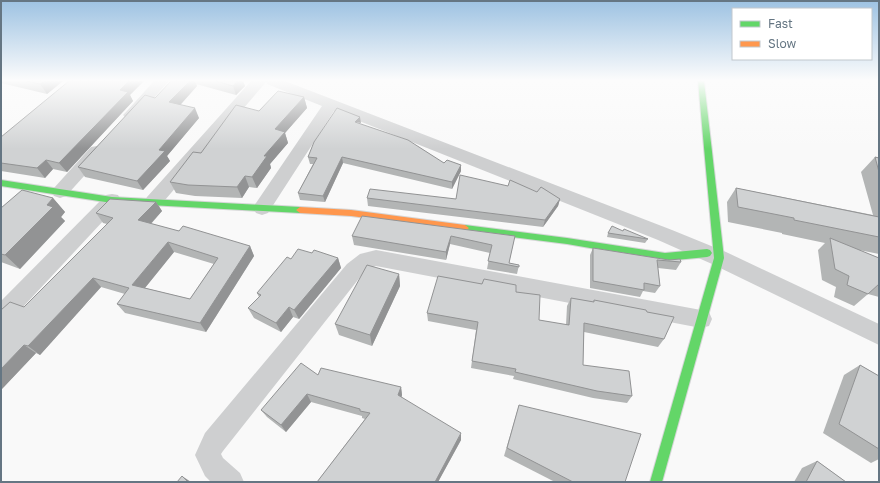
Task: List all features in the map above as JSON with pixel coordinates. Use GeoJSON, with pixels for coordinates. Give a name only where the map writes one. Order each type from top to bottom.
{"type":"FeatureCollection","features":[{"type":"Feature","properties":{"kind":"street"},"geometry":{"type":"LineString","coordinates":[[119,128],[141,104]]}},
{"type":"Feature","properties":{"kind":"street"},"geometry":{"type":"LineString","coordinates":[[154,202],[239,104]]}},
{"type":"Feature","properties":{"kind":"street"},"geometry":{"type":"LineString","coordinates":[[262,208],[331,104],[658,232],[713,256],[879,335]]}},
{"type":"Feature","properties":{"kind":"street"},"geometry":{"type":"LineString","coordinates":[[656,482],[702,319],[713,256],[703,104]]}},
{"type":"Feature","properties":{"kind":"street"},"geometry":{"type":"LineString","coordinates":[[60,192],[108,140]]}},
{"type":"Feature","properties":{"kind":"street"},"geometry":{"type":"LineString","coordinates":[[1,183],[112,200],[351,213],[568,241],[665,257],[713,256]]}},
{"type":"Feature","properties":{"kind":"street"},"geometry":{"type":"LineString","coordinates":[[1,315],[112,200]]}},
{"type":"Feature","properties":{"kind":"street"},"geometry":{"type":"LineString","coordinates":[[231,482],[214,466],[208,454],[214,442],[354,270],[367,260],[376,258],[702,319]]}},
{"type":"Feature","properties":{"kind":"building"},"geometry":{"type":"Polygon","coordinates":[[[42,104],[117,104],[59,163],[46,160],[37,168],[1,163],[1,137],[42,104]]]}},
{"type":"Feature","properties":{"kind":"building"},"geometry":{"type":"Polygon","coordinates":[[[137,104],[176,104],[195,108],[159,150],[165,151],[137,181],[78,167],[137,104]]]}},
{"type":"Feature","properties":{"kind":"building"},"geometry":{"type":"Polygon","coordinates":[[[266,104],[298,104],[275,129],[285,132],[264,156],[267,156],[252,177],[245,176],[237,187],[188,185],[170,182],[193,152],[201,153],[236,105],[259,111],[266,104]]]}},
{"type":"Feature","properties":{"kind":"building"},"geometry":{"type":"Polygon","coordinates":[[[337,108],[360,117],[355,122],[408,140],[444,163],[447,160],[461,165],[452,182],[342,157],[323,196],[298,193],[317,158],[308,157],[314,142],[337,108]]]}},
{"type":"Feature","properties":{"kind":"building"},"geometry":{"type":"Polygon","coordinates":[[[875,157],[879,158],[879,172],[875,157]]]}},
{"type":"Feature","properties":{"kind":"building"},"geometry":{"type":"Polygon","coordinates":[[[460,175],[508,186],[510,180],[537,192],[541,187],[560,199],[545,220],[367,198],[370,189],[456,199],[460,175]]]}},
{"type":"Feature","properties":{"kind":"building"},"geometry":{"type":"Polygon","coordinates":[[[736,188],[879,217],[879,237],[738,207],[736,188]]]}},
{"type":"Feature","properties":{"kind":"building"},"geometry":{"type":"Polygon","coordinates":[[[22,190],[53,198],[47,205],[53,207],[5,255],[1,254],[1,208],[22,190]]]}},
{"type":"Feature","properties":{"kind":"building"},"geometry":{"type":"Polygon","coordinates":[[[110,199],[156,202],[138,220],[179,231],[183,226],[250,246],[200,323],[117,304],[129,288],[93,278],[28,346],[24,345],[1,369],[1,310],[10,302],[24,307],[113,218],[96,213],[110,199]],[[168,242],[132,285],[190,299],[218,258],[168,242]]]}},
{"type":"Feature","properties":{"kind":"building"},"geometry":{"type":"Polygon","coordinates":[[[362,216],[515,236],[509,263],[519,265],[519,267],[488,261],[492,245],[451,236],[446,252],[352,236],[362,216]]]}},
{"type":"Feature","properties":{"kind":"building"},"geometry":{"type":"Polygon","coordinates":[[[612,226],[623,231],[624,229],[648,239],[608,233],[612,226]]]}},
{"type":"Feature","properties":{"kind":"building"},"geometry":{"type":"Polygon","coordinates":[[[830,238],[879,258],[879,284],[868,294],[847,285],[849,276],[835,269],[830,238]]]}},
{"type":"Feature","properties":{"kind":"building"},"geometry":{"type":"Polygon","coordinates":[[[593,248],[669,260],[680,259],[681,262],[657,260],[660,286],[644,283],[644,290],[593,281],[593,248]]]}},
{"type":"Feature","properties":{"kind":"building"},"geometry":{"type":"Polygon","coordinates":[[[298,249],[312,253],[314,250],[338,258],[294,310],[289,307],[276,323],[248,308],[261,295],[257,293],[287,257],[291,259],[298,249]]]}},
{"type":"Feature","properties":{"kind":"building"},"geometry":{"type":"Polygon","coordinates":[[[367,265],[399,274],[370,335],[335,324],[367,265]]]}},
{"type":"Feature","properties":{"kind":"building"},"geometry":{"type":"Polygon","coordinates":[[[438,276],[482,284],[484,279],[516,285],[516,292],[540,295],[539,320],[569,325],[571,298],[594,302],[594,300],[674,317],[664,339],[584,323],[583,365],[629,371],[632,396],[597,391],[515,372],[516,369],[472,361],[478,322],[427,313],[438,276]]]}},
{"type":"Feature","properties":{"kind":"building"},"geometry":{"type":"Polygon","coordinates":[[[301,363],[318,375],[321,368],[401,387],[398,395],[461,433],[435,482],[317,482],[370,413],[307,394],[281,425],[261,410],[301,363]]]}},
{"type":"Feature","properties":{"kind":"building"},"geometry":{"type":"Polygon","coordinates":[[[860,365],[879,376],[879,449],[839,424],[860,365]]]}},
{"type":"Feature","properties":{"kind":"building"},"geometry":{"type":"Polygon","coordinates":[[[519,405],[641,434],[625,482],[573,482],[507,448],[519,405]]]}},
{"type":"Feature","properties":{"kind":"building"},"geometry":{"type":"Polygon","coordinates":[[[817,461],[846,482],[806,482],[817,461]]]}},
{"type":"Feature","properties":{"kind":"building"},"geometry":{"type":"Polygon","coordinates":[[[182,476],[188,482],[177,482],[182,476]]]}},
{"type":"Feature","properties":{"kind":"traffic: fast"},"geometry":{"type":"LineString","coordinates":[[656,482],[719,258],[703,104]]}},
{"type":"Feature","properties":{"kind":"traffic: fast"},"geometry":{"type":"LineString","coordinates":[[1,183],[112,200],[300,210]]}},
{"type":"Feature","properties":{"kind":"traffic: fast"},"geometry":{"type":"LineString","coordinates":[[465,228],[567,241],[665,257],[707,253]]}},
{"type":"Feature","properties":{"kind":"traffic: slow"},"geometry":{"type":"LineString","coordinates":[[300,210],[351,213],[465,228]]}}]}
